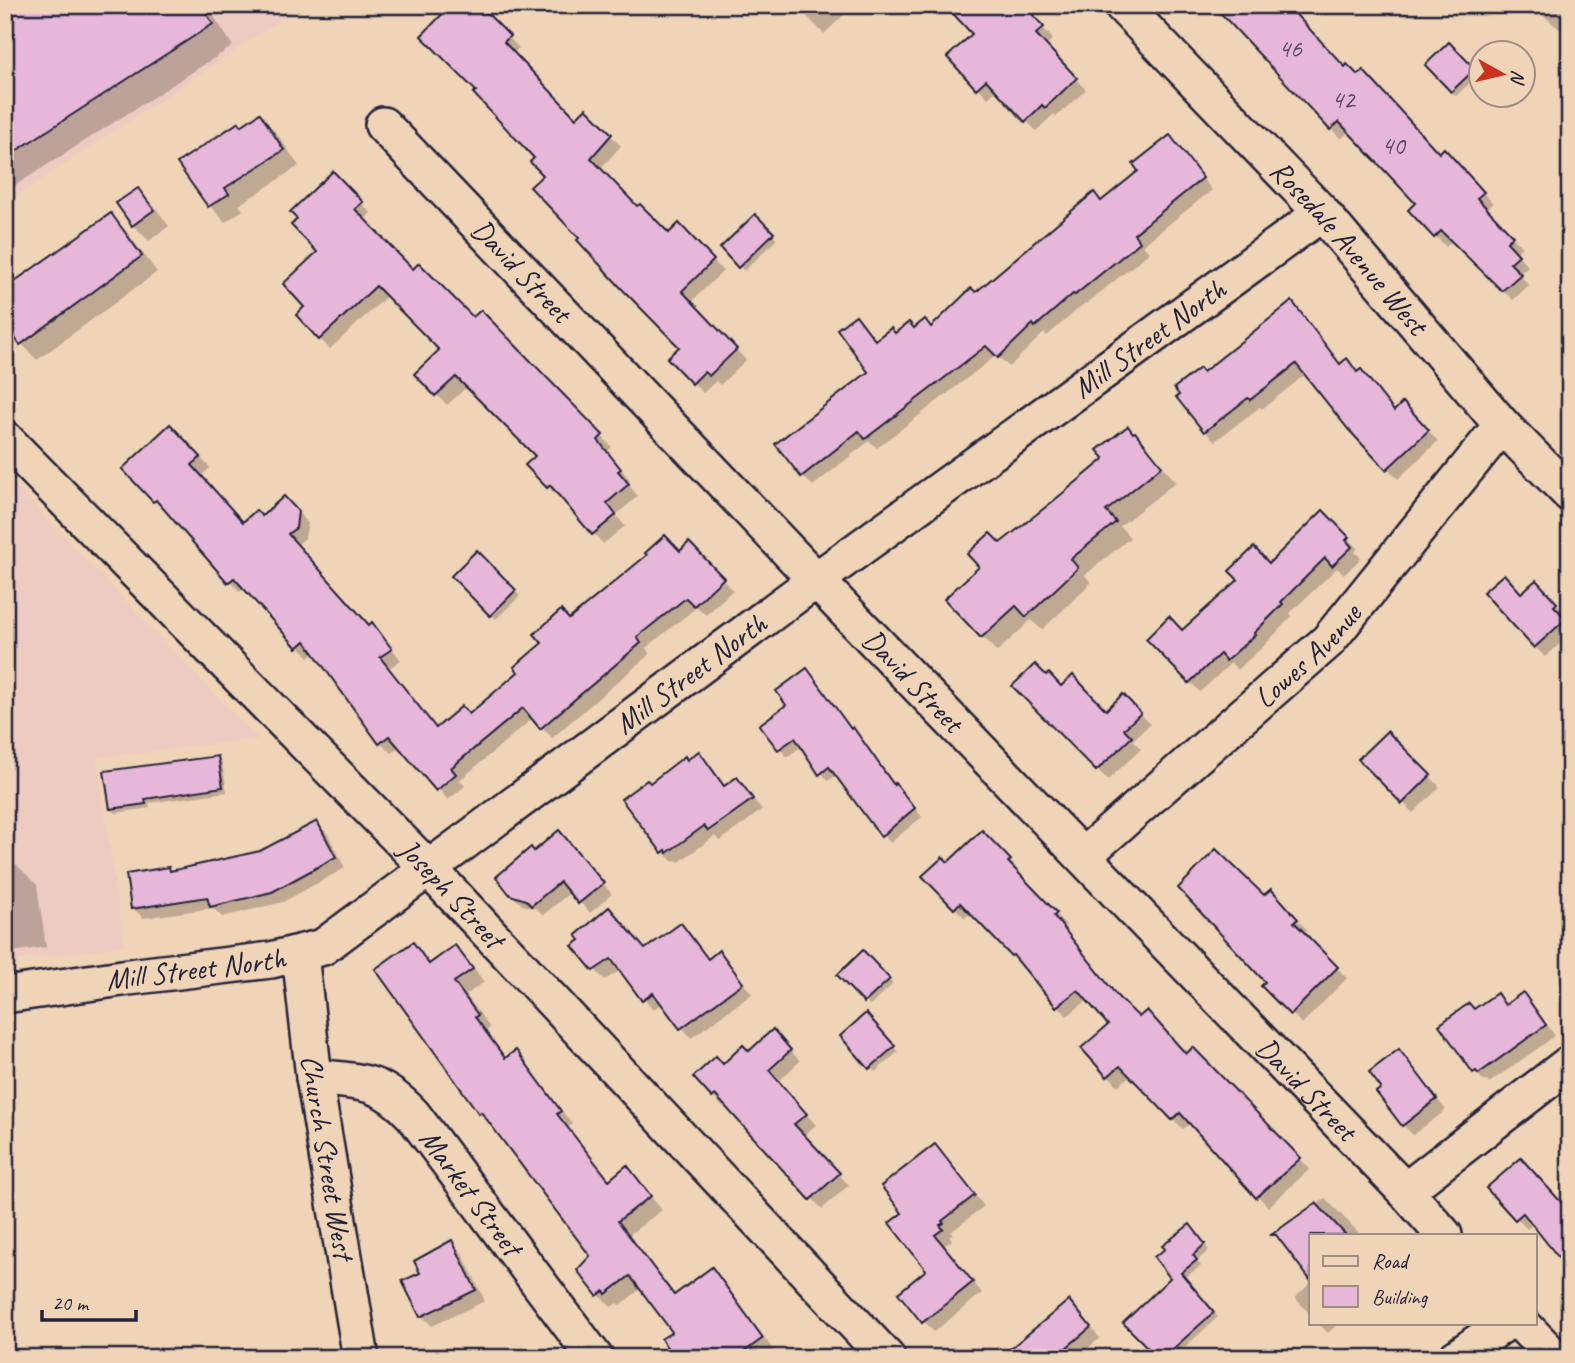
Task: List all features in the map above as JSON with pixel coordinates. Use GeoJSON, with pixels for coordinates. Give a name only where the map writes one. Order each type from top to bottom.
{"type":"FeatureCollection","features":[{"type":"Feature","properties":{"kind":"street","name":"Rosedale Avenue West"},"geometry":{"type":"LineString","coordinates":[[1122,5],[1322,213],[1502,425],[1570,494]]}},
{"type":"Feature","properties":{"kind":"street","name":"David Street"},"geometry":{"type":"LineString","coordinates":[[383,125],[816,580],[1405,1191],[1443,1234]]}},
{"type":"Feature","properties":{"kind":"street","name":"Mill Street North"},"geometry":{"type":"LineString","coordinates":[[5,995],[271,960],[323,947],[816,580],[1322,213]]}},
{"type":"Feature","properties":{"kind":"street","name":"Lowes Avenue"},"geometry":{"type":"LineString","coordinates":[[1083,856],[1328,641],[1502,425]]}},
{"type":"Feature","properties":{"kind":"street","name":"Joseph Street"},"geometry":{"type":"LineString","coordinates":[[5,439],[429,869],[887,1358]]}},
{"type":"Feature","properties":{"kind":"street","name":"Church Street West"},"geometry":{"type":"LineString","coordinates":[[300,954],[314,1077],[361,1358]]}},
{"type":"Feature","properties":{"kind":"street"},"geometry":{"type":"LineString","coordinates":[[1405,1191],[1570,1063]]}},
{"type":"Feature","properties":{"kind":"street","name":"Market Street"},"geometry":{"type":"LineString","coordinates":[[314,1077],[371,1083],[396,1097],[595,1358]]}},
{"type":"Feature","properties":{"kind":"street"},"geometry":{"type":"LineString","coordinates":[[1456,1358],[1504,1324]]}},
{"type":"Feature","properties":{"kind":"street"},"geometry":{"type":"LineString","coordinates":[[1522,1324],[1555,1358]]}},
{"type":"Feature","properties":{"kind":"shaded area"},"geometry":{"type":"Polygon","coordinates":[[[5,5],[303,5],[5,204],[5,5]]]}},
{"type":"Feature","properties":{"kind":"shaded area"},"geometry":{"type":"Polygon","coordinates":[[[5,475],[258,739],[97,758],[124,946],[5,962],[5,475]]]}},
{"type":"Feature","properties":{"kind":"building"},"geometry":{"type":"Polygon","coordinates":[[[5,5],[201,5],[213,24],[5,158],[5,5]]]}},
{"type":"Feature","properties":{"kind":"building"},"geometry":{"type":"Polygon","coordinates":[[[451,5],[479,5],[510,36],[504,42],[576,118],[586,108],[612,134],[591,158],[637,206],[640,204],[669,233],[679,223],[714,260],[682,291],[737,349],[709,376],[704,372],[692,384],[667,358],[679,347],[622,289],[577,240],[579,238],[530,187],[543,175],[530,162],[534,158],[473,93],[476,91],[421,36],[451,5]]]}},
{"type":"Feature","properties":{"kind":"building"},"geometry":{"type":"Polygon","coordinates":[[[945,5],[1024,5],[1044,27],[1036,34],[1077,78],[1045,108],[1042,105],[1025,122],[986,80],[976,89],[947,57],[972,34],[945,5]]]}},
{"type":"Feature","properties":{"kind":"building"},"geometry":{"type":"Polygon","coordinates":[[[1213,5],[1287,5],[1345,67],[1347,64],[1358,75],[1363,70],[1439,153],[1444,148],[1484,192],[1477,198],[1513,236],[1507,242],[1519,255],[1510,263],[1521,274],[1502,291],[1441,231],[1434,238],[1408,210],[1415,203],[1339,122],[1330,130],[1213,5]]]}},
{"type":"Feature","properties":{"kind":"building"},"geometry":{"type":"Polygon","coordinates":[[[1449,42],[1466,60],[1466,78],[1451,92],[1425,65],[1449,42]]]}},
{"type":"Feature","properties":{"kind":"building"},"geometry":{"type":"Polygon","coordinates":[[[260,113],[284,150],[225,188],[229,194],[208,207],[177,163],[239,122],[241,126],[260,113]]]}},
{"type":"Feature","properties":{"kind":"building"},"geometry":{"type":"Polygon","coordinates":[[[1170,135],[1203,178],[1134,234],[1140,242],[1035,327],[1033,324],[998,358],[986,346],[865,439],[859,431],[801,477],[775,444],[868,372],[837,329],[856,315],[875,340],[891,328],[895,333],[909,322],[914,328],[925,319],[931,327],[971,288],[976,292],[1094,192],[1101,201],[1138,171],[1133,164],[1170,135]]]}},
{"type":"Feature","properties":{"kind":"building"},"geometry":{"type":"Polygon","coordinates":[[[333,171],[363,202],[355,209],[413,269],[419,263],[473,317],[481,310],[603,435],[598,440],[629,484],[607,503],[616,515],[592,535],[550,485],[547,488],[525,465],[535,456],[456,377],[435,396],[414,374],[439,350],[376,286],[319,340],[296,315],[304,307],[283,284],[317,252],[291,225],[297,219],[290,212],[333,171]]]}},
{"type":"Feature","properties":{"kind":"building"},"geometry":{"type":"Polygon","coordinates":[[[138,188],[154,210],[132,226],[116,203],[138,188]]]}},
{"type":"Feature","properties":{"kind":"building"},"geometry":{"type":"Polygon","coordinates":[[[111,213],[142,256],[20,345],[5,324],[5,288],[111,213]]]}},
{"type":"Feature","properties":{"kind":"building"},"geometry":{"type":"Polygon","coordinates":[[[755,214],[774,233],[738,268],[720,248],[755,214]]]}},
{"type":"Feature","properties":{"kind":"building"},"geometry":{"type":"Polygon","coordinates":[[[1292,301],[1340,364],[1347,358],[1357,372],[1361,369],[1394,411],[1403,402],[1429,430],[1386,470],[1348,429],[1296,364],[1204,432],[1176,397],[1179,395],[1174,388],[1200,368],[1203,372],[1292,301]]]}},
{"type":"Feature","properties":{"kind":"building"},"geometry":{"type":"Polygon","coordinates":[[[170,424],[201,457],[192,465],[243,522],[256,510],[262,516],[284,496],[298,511],[296,528],[288,534],[369,625],[372,622],[392,649],[380,657],[436,728],[462,706],[469,714],[518,672],[514,667],[542,643],[534,634],[561,610],[569,619],[647,555],[645,553],[665,535],[680,551],[689,542],[724,578],[694,606],[686,598],[637,637],[641,643],[540,729],[523,708],[451,768],[456,774],[436,791],[389,736],[379,744],[305,641],[297,648],[234,578],[228,583],[156,500],[153,502],[122,469],[170,424]]]}},
{"type":"Feature","properties":{"kind":"building"},"geometry":{"type":"Polygon","coordinates":[[[1128,426],[1162,466],[1106,511],[1116,522],[1071,559],[1078,568],[1026,617],[1016,606],[981,638],[944,599],[979,567],[967,554],[990,533],[1000,543],[1052,502],[1103,460],[1097,450],[1128,426]]]}},
{"type":"Feature","properties":{"kind":"building"},"geometry":{"type":"Polygon","coordinates":[[[1323,510],[1349,537],[1346,540],[1352,547],[1332,566],[1325,558],[1281,602],[1283,604],[1255,635],[1226,661],[1220,654],[1189,683],[1146,639],[1169,616],[1182,630],[1238,580],[1229,571],[1254,547],[1269,563],[1323,510]]]}},
{"type":"Feature","properties":{"kind":"building"},"geometry":{"type":"Polygon","coordinates":[[[477,550],[516,590],[490,616],[451,576],[477,550]]]}},
{"type":"Feature","properties":{"kind":"building"},"geometry":{"type":"Polygon","coordinates":[[[1504,574],[1521,593],[1536,580],[1557,603],[1554,606],[1566,619],[1534,648],[1483,592],[1504,574]]]}},
{"type":"Feature","properties":{"kind":"building"},"geometry":{"type":"Polygon","coordinates":[[[1035,664],[1046,675],[1049,673],[1061,686],[1073,675],[1106,710],[1123,694],[1141,713],[1124,729],[1132,737],[1096,771],[1012,686],[1035,664]]]}},
{"type":"Feature","properties":{"kind":"building"},"geometry":{"type":"Polygon","coordinates":[[[807,668],[894,785],[895,783],[915,808],[881,837],[829,767],[819,775],[795,738],[778,750],[759,725],[786,705],[776,691],[807,668]]]}},
{"type":"Feature","properties":{"kind":"building"},"geometry":{"type":"Polygon","coordinates":[[[1387,731],[1431,775],[1402,804],[1358,759],[1387,731]]]}},
{"type":"Feature","properties":{"kind":"building"},"geometry":{"type":"Polygon","coordinates":[[[699,751],[724,786],[737,777],[753,799],[708,831],[704,826],[667,853],[666,850],[662,853],[621,799],[647,780],[650,783],[685,756],[687,760],[699,751]]]}},
{"type":"Feature","properties":{"kind":"building"},"geometry":{"type":"Polygon","coordinates":[[[218,756],[223,787],[145,799],[146,804],[110,809],[104,771],[218,756]]]}},
{"type":"Feature","properties":{"kind":"building"},"geometry":{"type":"Polygon","coordinates":[[[317,821],[336,857],[272,892],[210,907],[207,897],[131,909],[126,874],[169,867],[170,871],[260,851],[317,821]]]}},
{"type":"Feature","properties":{"kind":"building"},"geometry":{"type":"Polygon","coordinates":[[[559,830],[604,883],[578,904],[560,882],[531,906],[526,900],[510,895],[496,877],[531,847],[534,851],[559,830]]]}},
{"type":"Feature","properties":{"kind":"building"},"geometry":{"type":"Polygon","coordinates":[[[982,830],[1011,860],[1008,862],[1057,913],[1054,916],[1118,997],[1139,1017],[1147,1010],[1186,1054],[1193,1047],[1301,1158],[1256,1198],[1180,1113],[1172,1120],[1120,1066],[1107,1077],[1081,1048],[1108,1025],[1078,990],[1056,1007],[1013,955],[1011,956],[960,903],[954,909],[922,876],[943,857],[948,862],[982,830]]]}},
{"type":"Feature","properties":{"kind":"building"},"geometry":{"type":"Polygon","coordinates":[[[1216,849],[1264,895],[1271,889],[1298,919],[1294,922],[1338,967],[1290,1015],[1261,986],[1265,982],[1178,888],[1216,849]]]}},
{"type":"Feature","properties":{"kind":"building"},"geometry":{"type":"Polygon","coordinates":[[[609,907],[645,949],[681,923],[708,959],[719,950],[743,983],[680,1029],[653,993],[642,1001],[611,959],[593,971],[572,946],[580,940],[576,935],[609,907]]]}},
{"type":"Feature","properties":{"kind":"building"},"geometry":{"type":"Polygon","coordinates":[[[413,942],[429,964],[455,945],[473,969],[454,982],[505,1058],[516,1050],[561,1111],[557,1114],[609,1180],[627,1165],[651,1196],[618,1221],[674,1295],[712,1267],[763,1338],[736,1358],[675,1358],[661,1339],[672,1332],[630,1276],[606,1294],[604,1291],[597,1296],[577,1270],[590,1256],[481,1112],[479,1114],[375,969],[413,942]]]}},
{"type":"Feature","properties":{"kind":"building"},"geometry":{"type":"Polygon","coordinates":[[[863,950],[890,979],[864,1003],[837,975],[863,950]]]}},
{"type":"Feature","properties":{"kind":"building"},"geometry":{"type":"Polygon","coordinates":[[[1523,992],[1546,1025],[1478,1074],[1476,1071],[1473,1073],[1439,1025],[1469,1003],[1474,1009],[1497,993],[1505,1005],[1523,992]]]}},
{"type":"Feature","properties":{"kind":"building"},"geometry":{"type":"Polygon","coordinates":[[[866,1013],[895,1046],[869,1069],[840,1036],[866,1013]]]}},
{"type":"Feature","properties":{"kind":"building"},"geometry":{"type":"Polygon","coordinates":[[[773,1029],[791,1050],[769,1070],[807,1114],[794,1124],[840,1173],[810,1200],[715,1095],[712,1098],[693,1077],[716,1056],[723,1064],[743,1045],[749,1051],[773,1029]]]}},
{"type":"Feature","properties":{"kind":"building"},"geometry":{"type":"Polygon","coordinates":[[[1399,1049],[1437,1099],[1402,1126],[1376,1092],[1381,1088],[1369,1072],[1399,1049]]]}},
{"type":"Feature","properties":{"kind":"building"},"geometry":{"type":"Polygon","coordinates":[[[935,1144],[975,1195],[942,1221],[944,1223],[940,1225],[943,1229],[935,1235],[973,1282],[922,1323],[898,1293],[926,1270],[889,1223],[902,1213],[881,1186],[935,1144]]]}},
{"type":"Feature","properties":{"kind":"building"},"geometry":{"type":"Polygon","coordinates":[[[1521,1158],[1570,1212],[1570,1272],[1523,1213],[1515,1220],[1486,1188],[1521,1158]]]}},
{"type":"Feature","properties":{"kind":"building"},"geometry":{"type":"Polygon","coordinates":[[[1316,1203],[1345,1234],[1309,1234],[1309,1278],[1276,1235],[1271,1235],[1316,1203]]]}},
{"type":"Feature","properties":{"kind":"building"},"geometry":{"type":"Polygon","coordinates":[[[1190,1224],[1205,1244],[1193,1255],[1197,1260],[1181,1273],[1214,1312],[1163,1358],[1158,1358],[1123,1323],[1170,1278],[1154,1257],[1165,1249],[1162,1246],[1190,1224]]]}},
{"type":"Feature","properties":{"kind":"building"},"geometry":{"type":"Polygon","coordinates":[[[452,1240],[476,1290],[420,1317],[402,1281],[420,1273],[414,1261],[452,1240]]]}},
{"type":"Feature","properties":{"kind":"building"},"geometry":{"type":"Polygon","coordinates":[[[1069,1300],[1091,1327],[1054,1358],[999,1358],[1069,1300]]]}}]}
